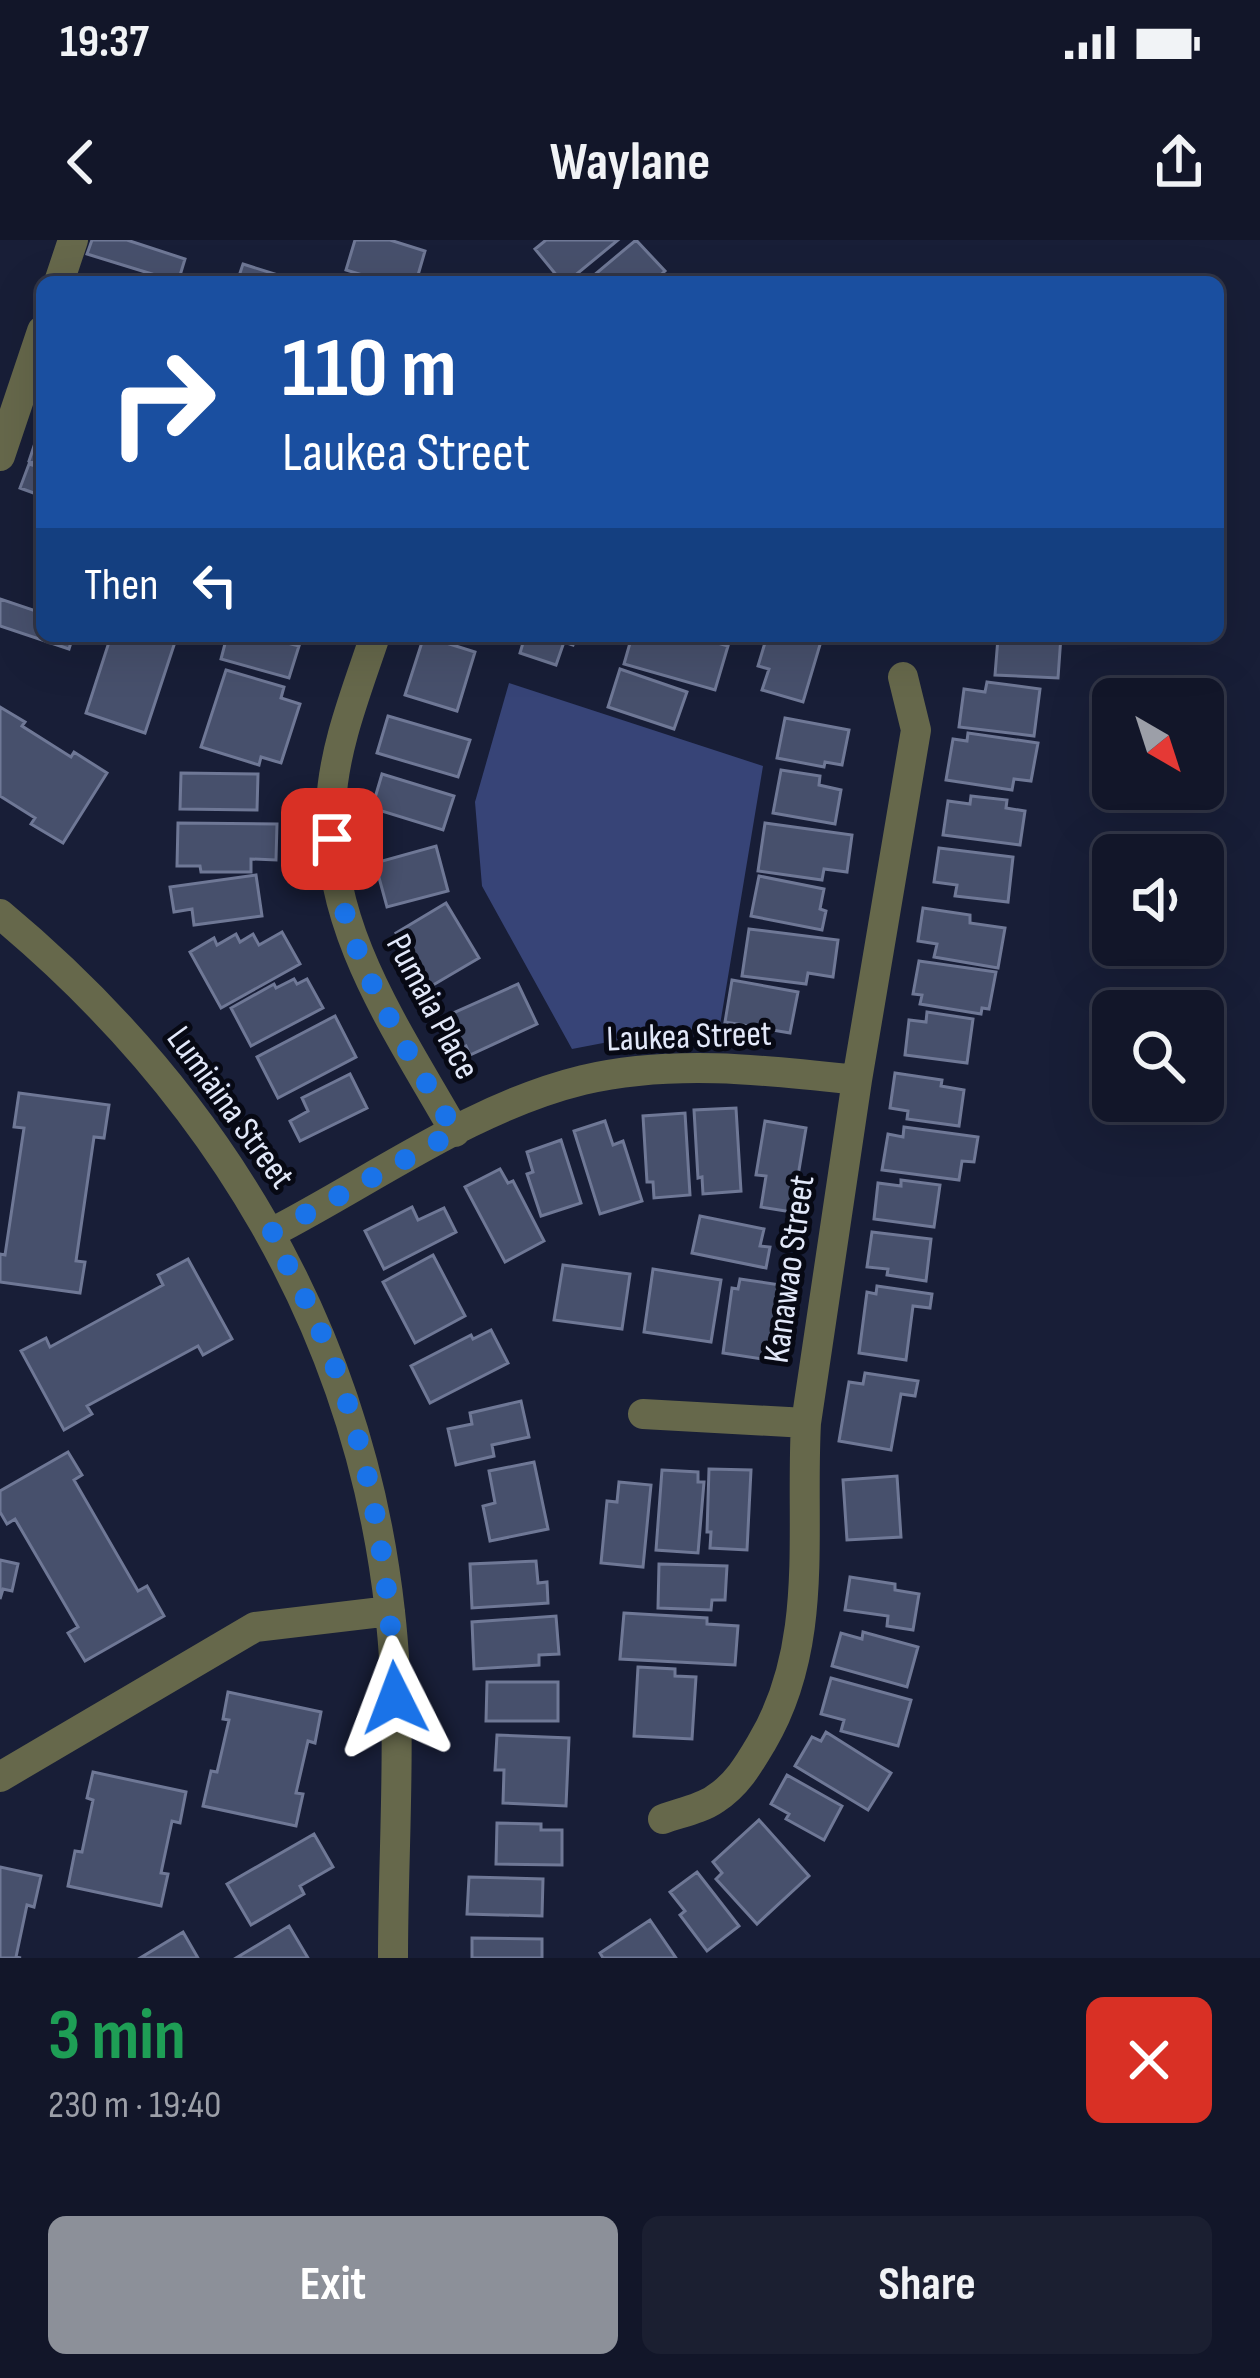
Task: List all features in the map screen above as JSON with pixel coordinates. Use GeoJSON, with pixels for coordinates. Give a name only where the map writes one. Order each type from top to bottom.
{"type":"FeatureCollection","features":[{"type":"Feature","properties":{"kind":"street"},"geometry":{"type":"LineString","coordinates":[[61,276],[73,240]]}},
{"type":"Feature","properties":{"kind":"street"},"geometry":{"type":"LineString","coordinates":[[0,456],[36,350]]}},
{"type":"Feature","properties":{"kind":"street","name":"Pumaia Place"},"geometry":{"type":"LineString","coordinates":[[373,642],[344,728],[331,803],[334,875],[345,923],[363,969],[455,1132]]}},
{"type":"Feature","properties":{"kind":"street","name":"Kanawao Street"},"geometry":{"type":"LineString","coordinates":[[663,1819],[713,1801],[742,1775],[769,1730],[786,1687],[804,1607],[806,1424],[916,730],[903,677]]}},
{"type":"Feature","properties":{"kind":"street","name":"Lumiaina Street"},"geometry":{"type":"LineString","coordinates":[[0,914],[119,1023],[208,1132],[271,1233],[318,1325],[369,1489],[390,1611],[395,1698],[393,1958]]}},
{"type":"Feature","properties":{"kind":"street","name":"Laukea Street"},"geometry":{"type":"LineString","coordinates":[[271,1233],[455,1132],[581,1081],[635,1072],[752,1069],[857,1080]]}},
{"type":"Feature","properties":{"kind":"street"},"geometry":{"type":"LineString","coordinates":[[643,1414],[806,1424]]}},
{"type":"Feature","properties":{"kind":"street"},"geometry":{"type":"LineString","coordinates":[[0,1777],[255,1628],[390,1611]]}},
{"type":"Feature","properties":{"kind":"shaded area"},"geometry":{"type":"Polygon","coordinates":[[[509,683],[763,766],[719,1031],[676,1029],[572,1049],[482,886],[475,802],[509,683]]]}},
{"type":"Feature","properties":{"kind":"building"},"geometry":{"type":"Polygon","coordinates":[[[92,240],[127,240],[185,259],[180,276],[158,276],[87,254],[92,240]]]}},
{"type":"Feature","properties":{"kind":"building"},"geometry":{"type":"Polygon","coordinates":[[[355,240],[390,240],[425,251],[418,276],[366,276],[346,270],[355,240]]]}},
{"type":"Feature","properties":{"kind":"building"},"geometry":{"type":"Polygon","coordinates":[[[546,240],[618,240],[574,276],[557,276],[535,249],[546,240]]]}},
{"type":"Feature","properties":{"kind":"building"},"geometry":{"type":"Polygon","coordinates":[[[636,240],[665,271],[660,276],[593,276],[636,240]]]}},
{"type":"Feature","properties":{"kind":"building"},"geometry":{"type":"Polygon","coordinates":[[[243,264],[281,276],[239,276],[243,264]]]}},
{"type":"Feature","properties":{"kind":"building"},"geometry":{"type":"Polygon","coordinates":[[[29,464],[36,466],[36,494],[20,488],[29,464]]]}},
{"type":"Feature","properties":{"kind":"building"},"geometry":{"type":"Polygon","coordinates":[[[0,599],[36,611],[36,638],[0,626],[0,599]]]}},
{"type":"Feature","properties":{"kind":"building"},"geometry":{"type":"Polygon","coordinates":[[[109,642],[175,642],[145,733],[86,713],[109,642]]]}},
{"type":"Feature","properties":{"kind":"building"},"geometry":{"type":"Polygon","coordinates":[[[225,642],[299,646],[289,678],[221,659],[225,642]]]}},
{"type":"Feature","properties":{"kind":"building"},"geometry":{"type":"Polygon","coordinates":[[[422,642],[443,642],[475,652],[457,711],[405,695],[422,642]]]}},
{"type":"Feature","properties":{"kind":"building"},"geometry":{"type":"Polygon","coordinates":[[[523,642],[564,642],[556,665],[520,653],[523,642]]]}},
{"type":"Feature","properties":{"kind":"building"},"geometry":{"type":"Polygon","coordinates":[[[630,642],[728,646],[715,690],[624,664],[630,642]]]}},
{"type":"Feature","properties":{"kind":"building"},"geometry":{"type":"Polygon","coordinates":[[[765,642],[821,642],[803,702],[762,690],[769,669],[758,666],[765,642]]]}},
{"type":"Feature","properties":{"kind":"building"},"geometry":{"type":"Polygon","coordinates":[[[998,642],[1061,642],[1058,678],[995,675],[998,642]]]}},
{"type":"Feature","properties":{"kind":"building"},"geometry":{"type":"Polygon","coordinates":[[[620,669],[687,692],[674,729],[608,707],[620,669]]]}},
{"type":"Feature","properties":{"kind":"building"},"geometry":{"type":"Polygon","coordinates":[[[226,670],[284,687],[281,698],[300,704],[281,763],[261,757],[259,765],[201,747],[226,670]]]}},
{"type":"Feature","properties":{"kind":"building"},"geometry":{"type":"Polygon","coordinates":[[[987,682],[1040,689],[1034,736],[959,727],[964,689],[985,692],[987,682]]]}},
{"type":"Feature","properties":{"kind":"building"},"geometry":{"type":"Polygon","coordinates":[[[0,707],[71,757],[74,752],[107,773],[63,843],[31,824],[35,818],[0,796],[0,707]]]}},
{"type":"Feature","properties":{"kind":"building"},"geometry":{"type":"Polygon","coordinates":[[[388,716],[470,740],[458,777],[377,753],[388,716]]]}},
{"type":"Feature","properties":{"kind":"building"},"geometry":{"type":"Polygon","coordinates":[[[785,718],[849,730],[842,765],[825,762],[824,767],[777,758],[785,718]]]}},
{"type":"Feature","properties":{"kind":"building"},"geometry":{"type":"Polygon","coordinates":[[[968,733],[1038,743],[1031,781],[1014,779],[1012,790],[946,780],[953,739],[967,741],[968,733]]]}},
{"type":"Feature","properties":{"kind":"building"},"geometry":{"type":"Polygon","coordinates":[[[781,770],[820,776],[819,785],[841,790],[835,824],[773,813],[781,770]]]}},
{"type":"Feature","properties":{"kind":"building"},"geometry":{"type":"Polygon","coordinates":[[[181,773],[258,774],[257,810],[180,809],[181,773]]]}},
{"type":"Feature","properties":{"kind":"building"},"geometry":{"type":"Polygon","coordinates":[[[382,774],[454,796],[443,830],[372,808],[382,774]]]}},
{"type":"Feature","properties":{"kind":"building"},"geometry":{"type":"Polygon","coordinates":[[[971,796],[1007,800],[1006,808],[1025,811],[1020,845],[943,835],[948,801],[970,804],[971,796]]]}},
{"type":"Feature","properties":{"kind":"building"},"geometry":{"type":"Polygon","coordinates":[[[178,823],[277,824],[276,860],[251,859],[251,872],[201,872],[200,866],[177,866],[178,823]]]}},
{"type":"Feature","properties":{"kind":"building"},"geometry":{"type":"Polygon","coordinates":[[[765,823],[852,835],[847,872],[824,869],[822,880],[758,871],[765,823]]]}},
{"type":"Feature","properties":{"kind":"building"},"geometry":{"type":"Polygon","coordinates":[[[436,846],[448,891],[387,907],[375,863],[436,846]]]}},
{"type":"Feature","properties":{"kind":"building"},"geometry":{"type":"Polygon","coordinates":[[[939,848],[1013,857],[1008,902],[955,896],[957,885],[934,882],[939,848]]]}},
{"type":"Feature","properties":{"kind":"building"},"geometry":{"type":"Polygon","coordinates":[[[256,875],[262,916],[194,925],[192,909],[174,912],[170,887],[256,875]]]}},
{"type":"Feature","properties":{"kind":"building"},"geometry":{"type":"Polygon","coordinates":[[[759,876],[824,889],[822,930],[751,916],[759,876]]]}},
{"type":"Feature","properties":{"kind":"building"},"geometry":{"type":"Polygon","coordinates":[[[446,903],[479,958],[428,988],[396,933],[446,903]]]}},
{"type":"Feature","properties":{"kind":"building"},"geometry":{"type":"Polygon","coordinates":[[[923,908],[970,915],[970,923],[1005,928],[998,968],[934,957],[937,944],[918,941],[923,908]]]}},
{"type":"Feature","properties":{"kind":"building"},"geometry":{"type":"Polygon","coordinates":[[[749,929],[838,940],[833,977],[808,973],[806,984],[742,976],[749,929]]]}},
{"type":"Feature","properties":{"kind":"building"},"geometry":{"type":"Polygon","coordinates":[[[282,932],[300,964],[221,1008],[190,952],[214,938],[217,945],[236,934],[240,942],[253,934],[259,945],[282,932]]]}},
{"type":"Feature","properties":{"kind":"building"},"geometry":{"type":"Polygon","coordinates":[[[919,961],[996,972],[989,1009],[982,1008],[981,1014],[920,1004],[922,995],[913,994],[919,961]]]}},
{"type":"Feature","properties":{"kind":"building"},"geometry":{"type":"Polygon","coordinates":[[[294,979],[297,984],[307,979],[323,1008],[251,1046],[231,1008],[274,984],[276,988],[294,979]]]}},
{"type":"Feature","properties":{"kind":"building"},"geometry":{"type":"Polygon","coordinates":[[[732,980],[798,992],[790,1033],[725,1022],[732,980]]]}},
{"type":"Feature","properties":{"kind":"building"},"geometry":{"type":"Polygon","coordinates":[[[518,984],[537,1024],[470,1055],[466,1046],[457,1050],[442,1018],[518,984]]]}},
{"type":"Feature","properties":{"kind":"building"},"geometry":{"type":"Polygon","coordinates":[[[927,1012],[973,1019],[967,1063],[905,1055],[909,1020],[926,1022],[927,1012]]]}},
{"type":"Feature","properties":{"kind":"building"},"geometry":{"type":"Polygon","coordinates":[[[335,1016],[356,1057],[278,1098],[257,1057],[335,1016]]]}},
{"type":"Feature","properties":{"kind":"building"},"geometry":{"type":"Polygon","coordinates":[[[895,1073],[942,1080],[941,1086],[964,1090],[959,1126],[907,1119],[908,1111],[890,1108],[895,1073]]]}},
{"type":"Feature","properties":{"kind":"building"},"geometry":{"type":"Polygon","coordinates":[[[350,1074],[367,1108],[300,1141],[290,1121],[308,1111],[302,1098],[350,1074]]]}},
{"type":"Feature","properties":{"kind":"building"},"geometry":{"type":"Polygon","coordinates":[[[19,1093],[109,1105],[104,1138],[94,1137],[76,1261],[85,1262],[80,1293],[0,1282],[0,1254],[5,1255],[24,1128],[14,1127],[19,1093]]]}},
{"type":"Feature","properties":{"kind":"building"},"geometry":{"type":"Polygon","coordinates":[[[736,1108],[741,1191],[703,1194],[694,1110],[736,1108]]]}},
{"type":"Feature","properties":{"kind":"building"},"geometry":{"type":"Polygon","coordinates":[[[685,1113],[690,1195],[654,1198],[653,1182],[647,1182],[643,1116],[685,1113]]]}},
{"type":"Feature","properties":{"kind":"building"},"geometry":{"type":"Polygon","coordinates":[[[605,1121],[613,1145],[623,1141],[642,1201],[600,1214],[574,1131],[605,1121]]]}},
{"type":"Feature","properties":{"kind":"building"},"geometry":{"type":"Polygon","coordinates":[[[765,1121],[806,1128],[792,1212],[761,1207],[766,1176],[756,1175],[765,1121]]]}},
{"type":"Feature","properties":{"kind":"building"},"geometry":{"type":"Polygon","coordinates":[[[904,1127],[978,1137],[974,1162],[962,1161],[959,1180],[882,1170],[888,1134],[903,1137],[904,1127]]]}},
{"type":"Feature","properties":{"kind":"building"},"geometry":{"type":"Polygon","coordinates":[[[561,1140],[581,1203],[541,1216],[527,1174],[533,1172],[527,1152],[561,1140]]]}},
{"type":"Feature","properties":{"kind":"building"},"geometry":{"type":"Polygon","coordinates":[[[500,1169],[508,1183],[513,1181],[544,1241],[505,1262],[465,1187],[500,1169]]]}},
{"type":"Feature","properties":{"kind":"building"},"geometry":{"type":"Polygon","coordinates":[[[901,1180],[940,1185],[934,1227],[874,1219],[878,1183],[901,1186],[901,1180]]]}},
{"type":"Feature","properties":{"kind":"building"},"geometry":{"type":"Polygon","coordinates":[[[412,1207],[418,1220],[444,1208],[456,1232],[384,1269],[365,1231],[412,1207]]]}},
{"type":"Feature","properties":{"kind":"building"},"geometry":{"type":"Polygon","coordinates":[[[700,1216],[764,1229],[760,1246],[770,1247],[766,1268],[692,1253],[700,1216]]]}},
{"type":"Feature","properties":{"kind":"building"},"geometry":{"type":"Polygon","coordinates":[[[872,1232],[931,1239],[926,1281],[867,1267],[872,1232]]]}},
{"type":"Feature","properties":{"kind":"building"},"geometry":{"type":"Polygon","coordinates":[[[433,1255],[465,1316],[415,1343],[383,1282],[433,1255]]]}},
{"type":"Feature","properties":{"kind":"building"},"geometry":{"type":"Polygon","coordinates":[[[188,1259],[232,1339],[203,1355],[198,1346],[87,1406],[92,1414],[64,1430],[21,1351],[46,1338],[50,1347],[163,1285],[158,1275],[188,1259]]]}},
{"type":"Feature","properties":{"kind":"building"},"geometry":{"type":"Polygon","coordinates":[[[563,1265],[630,1274],[622,1329],[554,1320],[563,1265]]]}},
{"type":"Feature","properties":{"kind":"building"},"geometry":{"type":"Polygon","coordinates":[[[653,1269],[721,1280],[711,1342],[644,1332],[653,1269]]]}},
{"type":"Feature","properties":{"kind":"building"},"geometry":{"type":"Polygon","coordinates":[[[740,1279],[780,1285],[769,1360],[723,1353],[732,1288],[738,1289],[740,1279]]]}},
{"type":"Feature","properties":{"kind":"building"},"geometry":{"type":"Polygon","coordinates":[[[877,1286],[932,1294],[930,1308],[913,1306],[906,1360],[859,1353],[867,1292],[876,1294],[877,1286]]]}},
{"type":"Feature","properties":{"kind":"building"},"geometry":{"type":"Polygon","coordinates":[[[491,1330],[508,1363],[430,1403],[411,1366],[471,1335],[473,1339],[491,1330]]]}},
{"type":"Feature","properties":{"kind":"building"},"geometry":{"type":"Polygon","coordinates":[[[865,1373],[918,1381],[915,1396],[901,1394],[891,1450],[839,1441],[849,1382],[863,1384],[865,1373]]]}},
{"type":"Feature","properties":{"kind":"building"},"geometry":{"type":"Polygon","coordinates":[[[521,1401],[529,1437],[492,1445],[494,1456],[456,1465],[448,1429],[472,1424],[470,1413],[521,1401]]]}},
{"type":"Feature","properties":{"kind":"building"},"geometry":{"type":"Polygon","coordinates":[[[68,1452],[82,1475],[74,1480],[138,1591],[147,1586],[164,1616],[85,1661],[68,1633],[78,1627],[15,1519],[7,1524],[0,1512],[0,1491],[68,1452]]]}},
{"type":"Feature","properties":{"kind":"building"},"geometry":{"type":"Polygon","coordinates":[[[534,1462],[548,1529],[490,1541],[483,1506],[495,1503],[489,1471],[534,1462]]]}},
{"type":"Feature","properties":{"kind":"building"},"geometry":{"type":"Polygon","coordinates":[[[709,1469],[751,1470],[747,1550],[710,1548],[709,1469]]]}},
{"type":"Feature","properties":{"kind":"building"},"geometry":{"type":"Polygon","coordinates":[[[662,1470],[698,1472],[698,1482],[704,1482],[698,1553],[656,1550],[662,1470]]]}},
{"type":"Feature","properties":{"kind":"building"},"geometry":{"type":"Polygon","coordinates":[[[897,1476],[901,1537],[847,1540],[843,1480],[897,1476]]]}},
{"type":"Feature","properties":{"kind":"building"},"geometry":{"type":"Polygon","coordinates":[[[619,1482],[651,1485],[643,1567],[601,1563],[607,1501],[617,1502],[619,1482]]]}},
{"type":"Feature","properties":{"kind":"building"},"geometry":{"type":"Polygon","coordinates":[[[0,1560],[18,1564],[12,1591],[3,1589],[0,1599],[0,1560]]]}},
{"type":"Feature","properties":{"kind":"building"},"geometry":{"type":"Polygon","coordinates":[[[536,1561],[538,1583],[547,1582],[548,1603],[472,1608],[470,1564],[536,1561]]]}},
{"type":"Feature","properties":{"kind":"building"},"geometry":{"type":"Polygon","coordinates":[[[659,1564],[727,1566],[725,1600],[712,1600],[711,1610],[658,1608],[659,1564]]]}},
{"type":"Feature","properties":{"kind":"building"},"geometry":{"type":"Polygon","coordinates":[[[850,1577],[895,1584],[895,1590],[919,1594],[913,1630],[887,1626],[888,1616],[845,1610],[850,1577]]]}},
{"type":"Feature","properties":{"kind":"building"},"geometry":{"type":"Polygon","coordinates":[[[624,1613],[707,1618],[707,1624],[738,1626],[735,1665],[620,1659],[624,1613]]]}},
{"type":"Feature","properties":{"kind":"building"},"geometry":{"type":"Polygon","coordinates":[[[556,1616],[559,1654],[539,1655],[539,1665],[474,1669],[472,1622],[556,1616]]]}},
{"type":"Feature","properties":{"kind":"building"},"geometry":{"type":"Polygon","coordinates":[[[863,1632],[918,1647],[907,1687],[832,1666],[841,1633],[862,1639],[863,1632]]]}},
{"type":"Feature","properties":{"kind":"building"},"geometry":{"type":"Polygon","coordinates":[[[638,1667],[675,1669],[675,1676],[696,1677],[692,1739],[634,1736],[638,1667]]]}},
{"type":"Feature","properties":{"kind":"building"},"geometry":{"type":"Polygon","coordinates":[[[831,1678],[911,1700],[898,1746],[841,1731],[844,1720],[821,1714],[831,1678]]]}},
{"type":"Feature","properties":{"kind":"building"},"geometry":{"type":"Polygon","coordinates":[[[487,1682],[558,1682],[558,1721],[486,1721],[487,1682]]]}},
{"type":"Feature","properties":{"kind":"building"},"geometry":{"type":"Polygon","coordinates":[[[228,1692],[321,1712],[315,1743],[308,1741],[296,1793],[303,1794],[296,1826],[203,1806],[229,1720],[223,1719],[228,1692]]]}},
{"type":"Feature","properties":{"kind":"building"},"geometry":{"type":"Polygon","coordinates":[[[826,1732],[891,1773],[868,1810],[795,1766],[812,1737],[821,1741],[826,1732]]]}},
{"type":"Feature","properties":{"kind":"building"},"geometry":{"type":"Polygon","coordinates":[[[497,1735],[569,1738],[566,1806],[503,1803],[504,1770],[495,1770],[497,1735]]]}},
{"type":"Feature","properties":{"kind":"building"},"geometry":{"type":"Polygon","coordinates":[[[93,1772],[186,1792],[180,1823],[172,1821],[161,1873],[168,1874],[161,1906],[68,1886],[75,1851],[82,1852],[93,1800],[87,1798],[93,1772]]]}},
{"type":"Feature","properties":{"kind":"building"},"geometry":{"type":"Polygon","coordinates":[[[787,1775],[842,1806],[824,1840],[786,1819],[789,1814],[771,1804],[787,1775]]]}},
{"type":"Feature","properties":{"kind":"building"},"geometry":{"type":"Polygon","coordinates":[[[759,1820],[809,1876],[757,1924],[716,1879],[722,1873],[713,1862],[759,1820]]]}},
{"type":"Feature","properties":{"kind":"building"},"geometry":{"type":"Polygon","coordinates":[[[497,1823],[541,1824],[541,1830],[562,1830],[562,1865],[496,1864],[497,1823]]]}},
{"type":"Feature","properties":{"kind":"building"},"geometry":{"type":"Polygon","coordinates":[[[314,1834],[333,1867],[300,1886],[304,1894],[251,1925],[227,1884],[314,1834]]]}},
{"type":"Feature","properties":{"kind":"building"},"geometry":{"type":"Polygon","coordinates":[[[0,1867],[41,1876],[34,1907],[27,1905],[16,1957],[21,1958],[0,1958],[0,1867]]]}},
{"type":"Feature","properties":{"kind":"building"},"geometry":{"type":"Polygon","coordinates":[[[697,1872],[739,1926],[707,1951],[680,1915],[685,1911],[670,1892],[697,1872]]]}},
{"type":"Feature","properties":{"kind":"building"},"geometry":{"type":"Polygon","coordinates":[[[469,1877],[543,1879],[542,1916],[467,1914],[469,1877]]]}},
{"type":"Feature","properties":{"kind":"building"},"geometry":{"type":"Polygon","coordinates":[[[650,1920],[676,1958],[603,1958],[600,1953],[650,1920]]]}},
{"type":"Feature","properties":{"kind":"building"},"geometry":{"type":"Polygon","coordinates":[[[289,1926],[308,1958],[236,1958],[289,1926]]]}},
{"type":"Feature","properties":{"kind":"building"},"geometry":{"type":"Polygon","coordinates":[[[183,1932],[198,1958],[140,1958],[183,1932]]]}},
{"type":"Feature","properties":{"kind":"building"},"geometry":{"type":"Polygon","coordinates":[[[472,1938],[542,1939],[542,1958],[472,1958],[472,1938]]]}},
{"type":"Feature","properties":{"kind":"route"},"geometry":{"type":"LineString","coordinates":[[332,839],[345,923],[363,969],[455,1132],[271,1233],[318,1325],[369,1489],[390,1611],[395,1698]]}}]}
